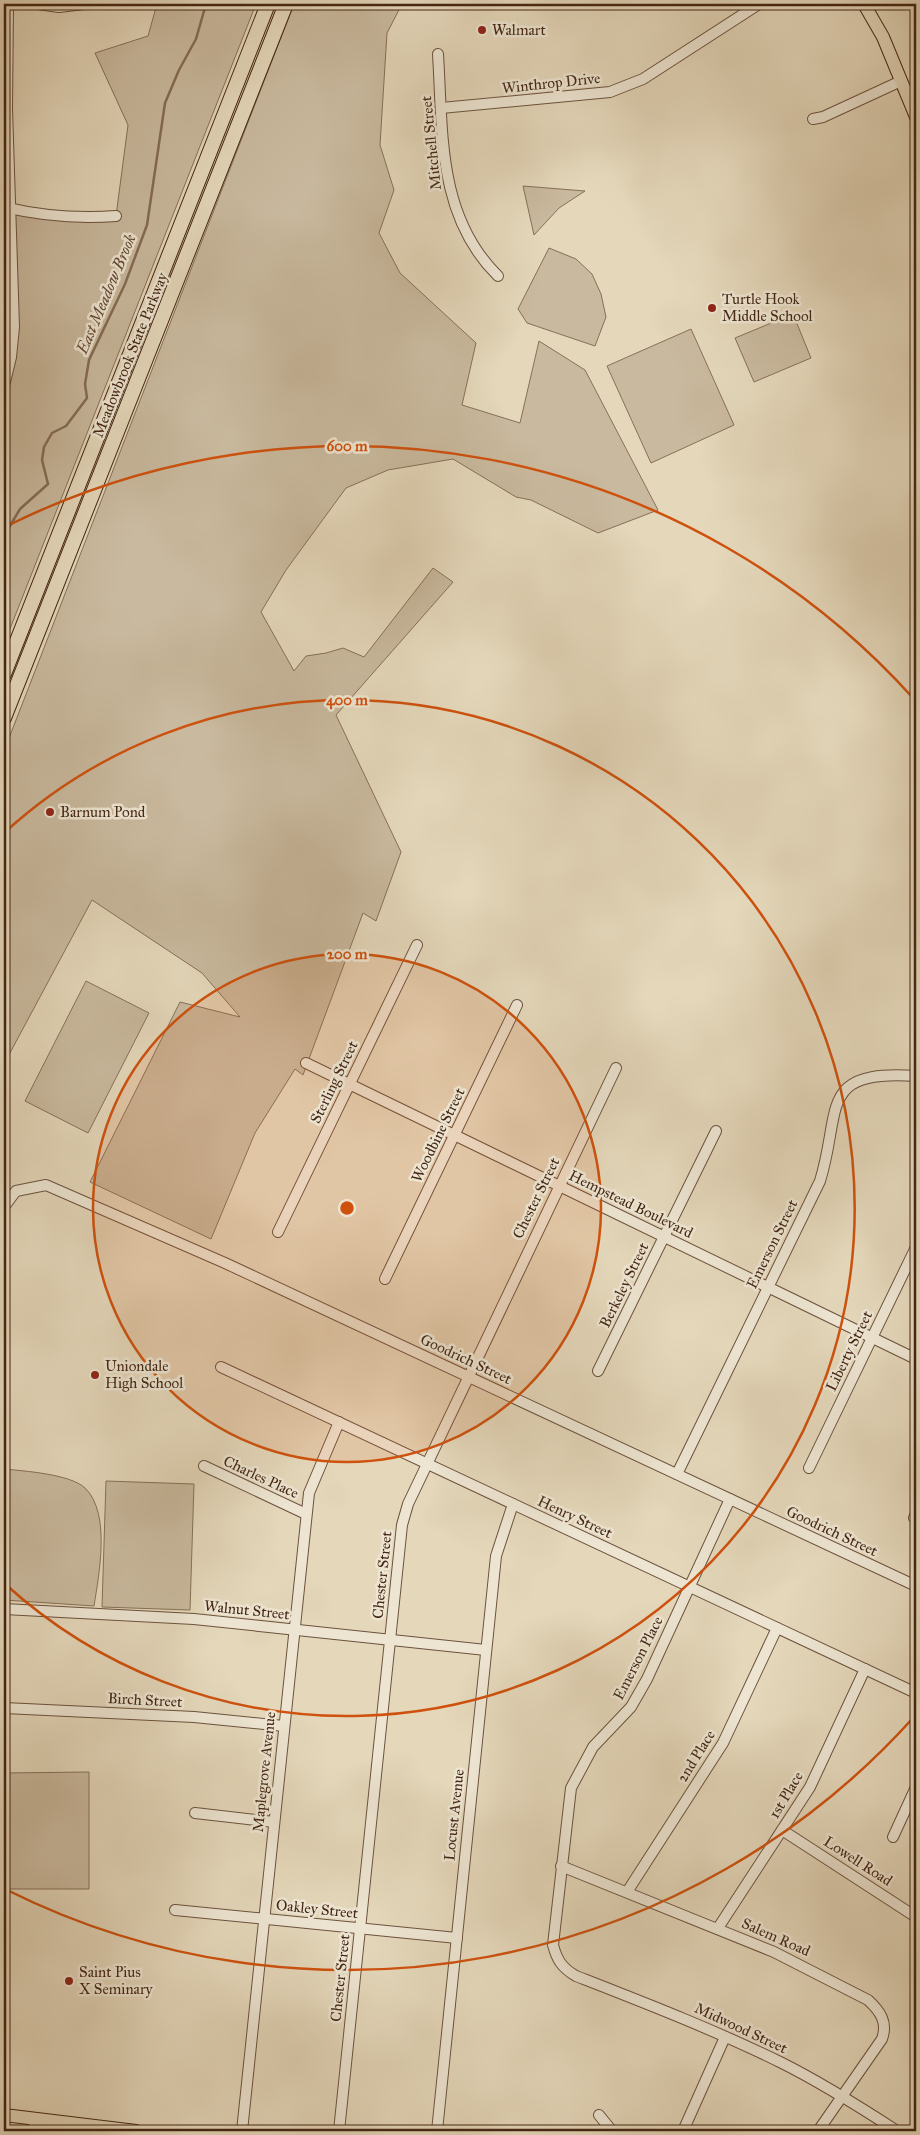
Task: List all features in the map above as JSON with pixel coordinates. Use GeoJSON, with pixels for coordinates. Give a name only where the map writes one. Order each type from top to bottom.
{"type":"FeatureCollection","features":[{"type":"Feature","properties":{"kind":"highway","name":"Meadowbrook State Parkway"},"geometry":{"type":"LineString","coordinates":[[4,674],[268,4]]}},
{"type":"Feature","properties":{"kind":"highway","name":"Meadowbrook State Parkway"},"geometry":{"type":"LineString","coordinates":[[4,718],[286,4]]}},
{"type":"Feature","properties":{"kind":"main road"},"geometry":{"type":"LineString","coordinates":[[864,4],[883,37],[916,117]]}},
{"type":"Feature","properties":{"kind":"main road"},"geometry":{"type":"LineString","coordinates":[[4,2115],[35,2125],[136,2131]]}},
{"type":"Feature","properties":{"kind":"street"},"geometry":{"type":"LineString","coordinates":[[4,386],[11,357],[14,327],[8,208],[8,4]]}},
{"type":"Feature","properties":{"kind":"street"},"geometry":{"type":"LineString","coordinates":[[38,4],[60,7],[84,4]]}},
{"type":"Feature","properties":{"kind":"street","name":"Winthrop Drive"},"geometry":{"type":"LineString","coordinates":[[441,108],[610,92],[643,79],[759,4]]}},
{"type":"Feature","properties":{"kind":"street","name":"Mitchell Street"},"geometry":{"type":"LineString","coordinates":[[438,54],[447,177],[456,212],[470,240],[498,276]]}},
{"type":"Feature","properties":{"kind":"street"},"geometry":{"type":"LineString","coordinates":[[813,119],[823,117],[901,81]]}},
{"type":"Feature","properties":{"kind":"street"},"geometry":{"type":"LineString","coordinates":[[8,208],[44,216],[80,218],[116,216]]}},
{"type":"Feature","properties":{"kind":"street","name":"Sterling Street"},"geometry":{"type":"LineString","coordinates":[[278,1232],[417,946]]}},
{"type":"Feature","properties":{"kind":"street","name":"Woodbine Street"},"geometry":{"type":"LineString","coordinates":[[385,1279],[518,1004]]}},
{"type":"Feature","properties":{"kind":"street","name":"Hempstead Boulevard"},"geometry":{"type":"LineString","coordinates":[[306,1063],[916,1359]]}},
{"type":"Feature","properties":{"kind":"street","name":"Chester Street"},"geometry":{"type":"LineString","coordinates":[[339,2131],[402,1525],[408,1504],[467,1376],[616,1068]]}},
{"type":"Feature","properties":{"kind":"street","name":"Emerson Street"},"geometry":{"type":"LineString","coordinates":[[677,1474],[820,1181],[827,1158],[834,1108],[843,1094],[860,1080],[878,1075],[916,1076]]}},
{"type":"Feature","properties":{"kind":"street","name":"Berkeley Street"},"geometry":{"type":"LineString","coordinates":[[598,1371],[716,1131]]}},
{"type":"Feature","properties":{"kind":"street","name":"Goodrich Street"},"geometry":{"type":"LineString","coordinates":[[4,1207],[16,1191],[46,1185],[225,1263],[916,1586]]}},
{"type":"Feature","properties":{"kind":"street","name":"Liberty Street"},"geometry":{"type":"LineString","coordinates":[[809,1468],[916,1247]]}},
{"type":"Feature","properties":{"kind":"street","name":"Henry Street"},"geometry":{"type":"LineString","coordinates":[[221,1367],[916,1693]]}},
{"type":"Feature","properties":{"kind":"street","name":"Maplegrove Avenue"},"geometry":{"type":"LineString","coordinates":[[242,2131],[306,1514],[312,1481],[339,1422]]}},
{"type":"Feature","properties":{"kind":"street","name":"Charles Place"},"geometry":{"type":"LineString","coordinates":[[204,1466],[306,1514]]}},
{"type":"Feature","properties":{"kind":"street","name":"Emerson Place"},"geometry":{"type":"LineString","coordinates":[[565,1970],[556,1958],[553,1945],[568,1802],[576,1775],[593,1747],[631,1707],[690,1587],[730,1499]]}},
{"type":"Feature","properties":{"kind":"street","name":"Locust Avenue"},"geometry":{"type":"LineString","coordinates":[[437,2131],[496,1556],[513,1504]]}},
{"type":"Feature","properties":{"kind":"street","name":"Walnut Street"},"geometry":{"type":"LineString","coordinates":[[4,1609],[194,1619],[486,1650]]}},
{"type":"Feature","properties":{"kind":"street","name":"2nd Place"},"geometry":{"type":"LineString","coordinates":[[626,1892],[723,1743],[777,1628]]}},
{"type":"Feature","properties":{"kind":"street","name":"1st Place"},"geometry":{"type":"LineString","coordinates":[[718,1928],[810,1786],[864,1669]]}},
{"type":"Feature","properties":{"kind":"street","name":"Birch Street"},"geometry":{"type":"LineString","coordinates":[[4,1708],[194,1717],[284,1726]]}},
{"type":"Feature","properties":{"kind":"street"},"geometry":{"type":"LineString","coordinates":[[893,1837],[914,1799],[916,1787]]}},
{"type":"Feature","properties":{"kind":"street"},"geometry":{"type":"LineString","coordinates":[[195,1813],[274,1822]]}},
{"type":"Feature","properties":{"kind":"street","name":"Lowell Road"},"geometry":{"type":"LineString","coordinates":[[782,1830],[916,1917]]}},
{"type":"Feature","properties":{"kind":"street","name":"Salem Road"},"geometry":{"type":"LineString","coordinates":[[561,1866],[718,1928],[818,1973],[868,2000],[878,2010],[884,2026],[882,2039],[818,2131]]}},
{"type":"Feature","properties":{"kind":"street","name":"Oakley Street"},"geometry":{"type":"LineString","coordinates":[[175,1910],[456,1938]]}},
{"type":"Feature","properties":{"kind":"street","name":"Midwood Street"},"geometry":{"type":"LineString","coordinates":[[565,1970],[725,2037],[784,2064],[897,2131]]}},
{"type":"Feature","properties":{"kind":"street"},"geometry":{"type":"LineString","coordinates":[[684,2131],[725,2037]]}},
{"type":"Feature","properties":{"kind":"street"},"geometry":{"type":"LineString","coordinates":[[599,2115],[612,2131]]}},
{"type":"Feature","properties":{"kind":"shaded area"},"geometry":{"type":"Polygon","coordinates":[[[157,4],[256,4],[4,644],[4,386],[11,357],[11,209],[116,216],[128,125],[95,53],[148,36],[157,4]]]}},
{"type":"Feature","properties":{"kind":"shaded area"},"geometry":{"type":"Polygon","coordinates":[[[294,4],[402,4],[387,33],[380,145],[394,190],[379,233],[400,273],[476,343],[462,405],[520,423],[539,341],[585,370],[658,510],[598,533],[531,500],[516,497],[453,459],[388,470],[346,488],[286,570],[261,612],[294,671],[306,656],[343,648],[364,657],[433,568],[453,582],[336,715],[401,852],[376,921],[363,913],[303,1075],[295,1069],[255,1133],[211,1239],[90,1182],[180,1002],[240,1017],[202,973],[92,900],[4,1064],[4,751],[294,4]]]}},
{"type":"Feature","properties":{"kind":"shaded area"},"geometry":{"type":"Polygon","coordinates":[[[523,186],[585,191],[559,208],[534,235],[523,186]]]}},
{"type":"Feature","properties":{"kind":"shaded area"},"geometry":{"type":"Polygon","coordinates":[[[549,248],[576,259],[592,274],[601,294],[606,317],[595,346],[527,323],[518,309],[549,248]]]}},
{"type":"Feature","properties":{"kind":"shaded area"},"geometry":{"type":"Polygon","coordinates":[[[793,314],[811,358],[754,382],[735,338],[793,314]]]}},
{"type":"Feature","properties":{"kind":"shaded area"},"geometry":{"type":"Polygon","coordinates":[[[691,329],[734,425],[651,463],[607,366],[691,329]]]}},
{"type":"Feature","properties":{"kind":"shaded area"},"geometry":{"type":"Polygon","coordinates":[[[86,981],[149,1013],[88,1133],[25,1101],[86,981]]]}},
{"type":"Feature","properties":{"kind":"shaded area"},"geometry":{"type":"Polygon","coordinates":[[[4,1469],[69,1479],[85,1488],[93,1499],[101,1528],[100,1561],[94,1606],[4,1600],[4,1469]]]}},
{"type":"Feature","properties":{"kind":"shaded area"},"geometry":{"type":"Polygon","coordinates":[[[106,1481],[194,1484],[190,1610],[102,1607],[106,1481]]]}},
{"type":"Feature","properties":{"kind":"shaded area"},"geometry":{"type":"Polygon","coordinates":[[[89,1772],[89,1889],[4,1889],[4,1773],[89,1772]]]}},
{"type":"Feature","properties":{"kind":"waterway","name":"East Meadow Brook"},"geometry":{"type":"LineString","coordinates":[[4,536],[20,509],[48,484],[42,460],[44,447],[52,433],[66,426],[87,398],[85,384],[89,360],[125,284],[147,225],[165,103],[179,70],[196,39],[206,4]]}},
{"type":"Feature","properties":{"kind":"place","name":"Walmart"},"geometry":{"type":"Point","coordinates":[482,30]}},
{"type":"Feature","properties":{"kind":"place","name":"Turtle Hook Middle School"},"geometry":{"type":"Point","coordinates":[712,308]}},
{"type":"Feature","properties":{"kind":"place","name":"Barnum Pond"},"geometry":{"type":"Point","coordinates":[50,812]}},
{"type":"Feature","properties":{"kind":"place","name":"Uniondale High School"},"geometry":{"type":"Point","coordinates":[95,1375]}},
{"type":"Feature","properties":{"kind":"place","name":"Saint Pius X Seminary"},"geometry":{"type":"Point","coordinates":[69,1981]}}]}
